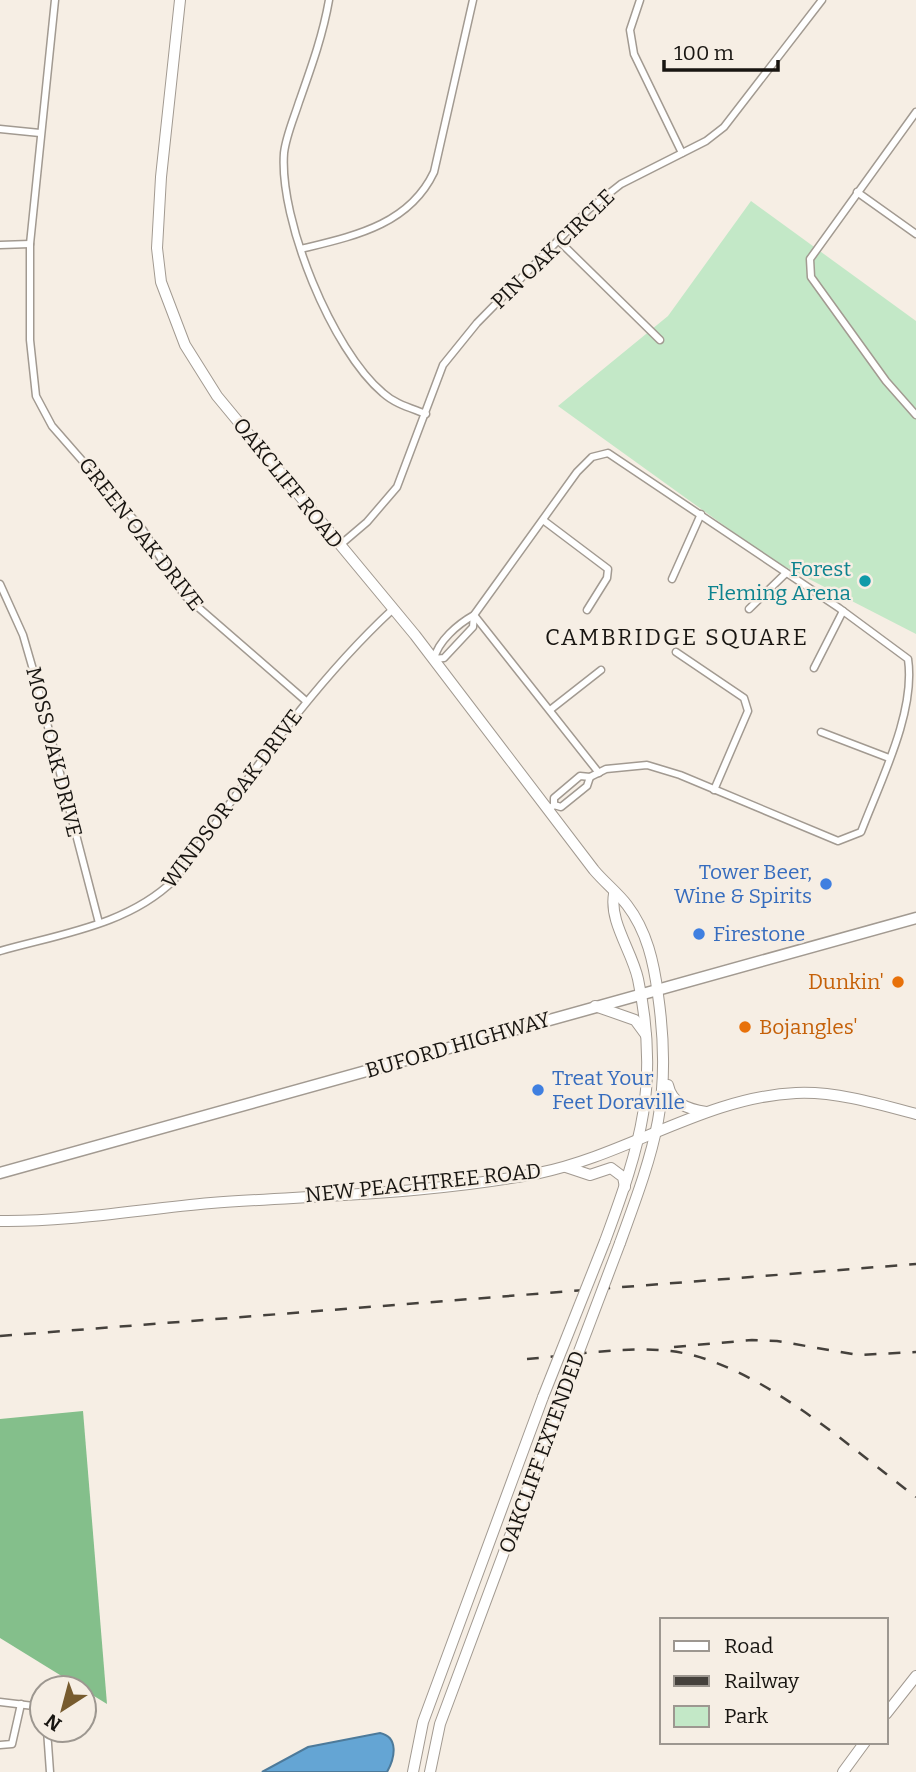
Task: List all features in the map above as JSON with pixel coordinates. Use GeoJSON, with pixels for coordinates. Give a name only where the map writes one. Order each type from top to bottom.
{"type":"FeatureCollection","features":[{"type":"Feature","properties":{"kind":"main road","name":"OAKCLIFF ROAD"},"geometry":{"type":"LineString","coordinates":[[180,0],[157,248],[162,282],[185,345],[217,396],[434,659],[551,807],[614,894],[627,904],[653,956],[665,1070],[657,1132]]}},
{"type":"Feature","properties":{"kind":"main road","name":"OAKCLIFF ROAD"},"geometry":{"type":"LineString","coordinates":[[614,894],[611,909],[634,958],[649,1039],[650,1066],[638,1139]]}},
{"type":"Feature","properties":{"kind":"main road","name":"BUFORD HIGHWAY"},"geometry":{"type":"LineString","coordinates":[[0,1173],[916,918]]}},
{"type":"Feature","properties":{"kind":"main road"},"geometry":{"type":"LineString","coordinates":[[594,1006],[635,1020],[649,1039]]}},
{"type":"Feature","properties":{"kind":"main road"},"geometry":{"type":"LineString","coordinates":[[665,1070],[670,1095],[691,1110],[710,1112]]}},
{"type":"Feature","properties":{"kind":"main road","name":"NEW PEACHTREE ROAD"},"geometry":{"type":"LineString","coordinates":[[0,1221],[50,1220],[202,1204],[447,1185],[565,1166],[742,1100],[795,1093],[861,1101],[916,1114]]}},
{"type":"Feature","properties":{"kind":"main road","name":"OAKCLIFF EXTENDED"},"geometry":{"type":"LineString","coordinates":[[430,1772],[440,1724],[651,1160],[657,1132]]}},
{"type":"Feature","properties":{"kind":"main road","name":"OAKCLIFF EXTENDED"},"geometry":{"type":"LineString","coordinates":[[413,1772],[423,1722],[625,1187],[638,1139]]}},
{"type":"Feature","properties":{"kind":"main road"},"geometry":{"type":"LineString","coordinates":[[565,1166],[590,1175],[611,1168],[617,1170],[623,1177],[625,1187]]}},
{"type":"Feature","properties":{"kind":"main road"},"geometry":{"type":"LineString","coordinates":[[888,1711],[916,1676]]}},
{"type":"Feature","properties":{"kind":"main road"},"geometry":{"type":"LineString","coordinates":[[901,1695],[916,1689]]}},
{"type":"Feature","properties":{"kind":"main road"},"geometry":{"type":"LineString","coordinates":[[843,1772],[864,1744]]}},
{"type":"Feature","properties":{"kind":"street","name":"GREEN OAK DRIVE"},"geometry":{"type":"LineString","coordinates":[[55,0],[30,244],[32,375],[43,413],[143,530],[184,594],[306,701]]}},
{"type":"Feature","properties":{"kind":"street"},"geometry":{"type":"LineString","coordinates":[[329,0],[324,28],[284,152],[288,195],[301,249],[326,315],[348,354],[383,393],[426,414]]}},
{"type":"Feature","properties":{"kind":"street"},"geometry":{"type":"LineString","coordinates":[[301,249],[345,238],[391,220],[406,209],[429,183],[434,172],[473,0]]}},
{"type":"Feature","properties":{"kind":"street"},"geometry":{"type":"LineString","coordinates":[[640,0],[630,30],[634,54],[682,153]]}},
{"type":"Feature","properties":{"kind":"street","name":"PIN OAK CIRCLE"},"geometry":{"type":"LineString","coordinates":[[340,545],[367,522],[397,487],[443,365],[455,350],[558,240],[621,184],[706,141],[739,112],[822,0]]}},
{"type":"Feature","properties":{"kind":"street"},"geometry":{"type":"LineString","coordinates":[[916,111],[810,259],[808,268],[830,305],[886,381],[916,415]]}},
{"type":"Feature","properties":{"kind":"street"},"geometry":{"type":"LineString","coordinates":[[0,129],[40,132]]}},
{"type":"Feature","properties":{"kind":"street"},"geometry":{"type":"LineString","coordinates":[[857,191],[916,234]]}},
{"type":"Feature","properties":{"kind":"street"},"geometry":{"type":"LineString","coordinates":[[558,240],[660,340]]}},
{"type":"Feature","properties":{"kind":"street"},"geometry":{"type":"LineString","coordinates":[[0,246],[30,244]]}},
{"type":"Feature","properties":{"kind":"street"},"geometry":{"type":"LineString","coordinates":[[474,615],[473,627],[444,659],[434,659],[436,649],[462,621],[474,615],[578,472],[592,457],[608,453],[843,611],[908,659],[912,676],[905,718],[861,832],[838,841],[646,765],[590,777],[580,776],[554,798],[551,807],[561,807],[587,786],[590,777]]}},
{"type":"Feature","properties":{"kind":"street"},"geometry":{"type":"LineString","coordinates":[[672,579],[701,514]]}},
{"type":"Feature","properties":{"kind":"street"},"geometry":{"type":"LineString","coordinates":[[543,520],[608,569],[607,578],[587,610]]}},
{"type":"Feature","properties":{"kind":"street"},"geometry":{"type":"LineString","coordinates":[[749,609],[786,573]]}},
{"type":"Feature","properties":{"kind":"street","name":"MOSS OAK DRIVE"},"geometry":{"type":"LineString","coordinates":[[0,584],[30,660],[99,923]]}},
{"type":"Feature","properties":{"kind":"street","name":"WINDSOR OAK DRIVE"},"geometry":{"type":"LineString","coordinates":[[0,951],[99,923],[136,909],[174,880],[306,701],[359,640],[392,610]]}},
{"type":"Feature","properties":{"kind":"street"},"geometry":{"type":"LineString","coordinates":[[814,668],[843,611]]}},
{"type":"Feature","properties":{"kind":"street"},"geometry":{"type":"LineString","coordinates":[[474,615],[599,773]]}},
{"type":"Feature","properties":{"kind":"street"},"geometry":{"type":"LineString","coordinates":[[676,652],[744,698],[748,711],[714,790]]}},
{"type":"Feature","properties":{"kind":"street"},"geometry":{"type":"LineString","coordinates":[[550,710],[601,670]]}},
{"type":"Feature","properties":{"kind":"street"},"geometry":{"type":"LineString","coordinates":[[821,732],[889,758]]}},
{"type":"Feature","properties":{"kind":"street"},"geometry":{"type":"LineString","coordinates":[[0,1702],[28,1705]]}},
{"type":"Feature","properties":{"kind":"street"},"geometry":{"type":"LineString","coordinates":[[0,1745],[12,1744],[21,1704]]}},
{"type":"Feature","properties":{"kind":"street"},"geometry":{"type":"LineString","coordinates":[[48,1744],[50,1772]]}},
{"type":"Feature","properties":{"kind":"green space"},"geometry":{"type":"Polygon","coordinates":[[[751,201],[916,321],[916,634],[772,560],[558,406],[668,316],[751,201]]]}},
{"type":"Feature","properties":{"kind":"green space"},"geometry":{"type":"Polygon","coordinates":[[[83,1411],[107,1704],[98,1698],[98,1674],[58,1674],[0,1638],[0,1419],[83,1411]]]}},
{"type":"Feature","properties":{"kind":"water"},"geometry":{"type":"Polygon","coordinates":[[[380,1733],[393,1743],[392,1761],[387,1772],[262,1772],[308,1747],[380,1733]]]}},
{"type":"Feature","properties":{"kind":"railway"},"geometry":{"type":"LineString","coordinates":[[0,1336],[916,1264]]}},
{"type":"Feature","properties":{"kind":"railway"},"geometry":{"type":"LineString","coordinates":[[674,1347],[752,1340],[777,1341],[858,1355],[916,1352]]}},
{"type":"Feature","properties":{"kind":"railway"},"geometry":{"type":"LineString","coordinates":[[527,1359],[635,1350],[671,1351],[703,1358],[736,1371],[800,1409],[916,1497]]}},
{"type":"Feature","properties":{"kind":"place","name":"Forest Fleming Arena"},"geometry":{"type":"Point","coordinates":[865,581]}},
{"type":"Feature","properties":{"kind":"place","name":"Tower Beer, Wine & Spirits"},"geometry":{"type":"Point","coordinates":[826,884]}},
{"type":"Feature","properties":{"kind":"place","name":"Firestone"},"geometry":{"type":"Point","coordinates":[699,934]}},
{"type":"Feature","properties":{"kind":"place","name":"Dunkin'"},"geometry":{"type":"Point","coordinates":[898,982]}},
{"type":"Feature","properties":{"kind":"place","name":"Bojangles'"},"geometry":{"type":"Point","coordinates":[745,1027]}},
{"type":"Feature","properties":{"kind":"place","name":"Treat Your Feet Doraville"},"geometry":{"type":"Point","coordinates":[538,1090]}},
{"type":"Feature","properties":{"kind":"district","name":"CAMBRIDGE SQUARE"},"geometry":{"type":"Point","coordinates":[677,637]}}]}
